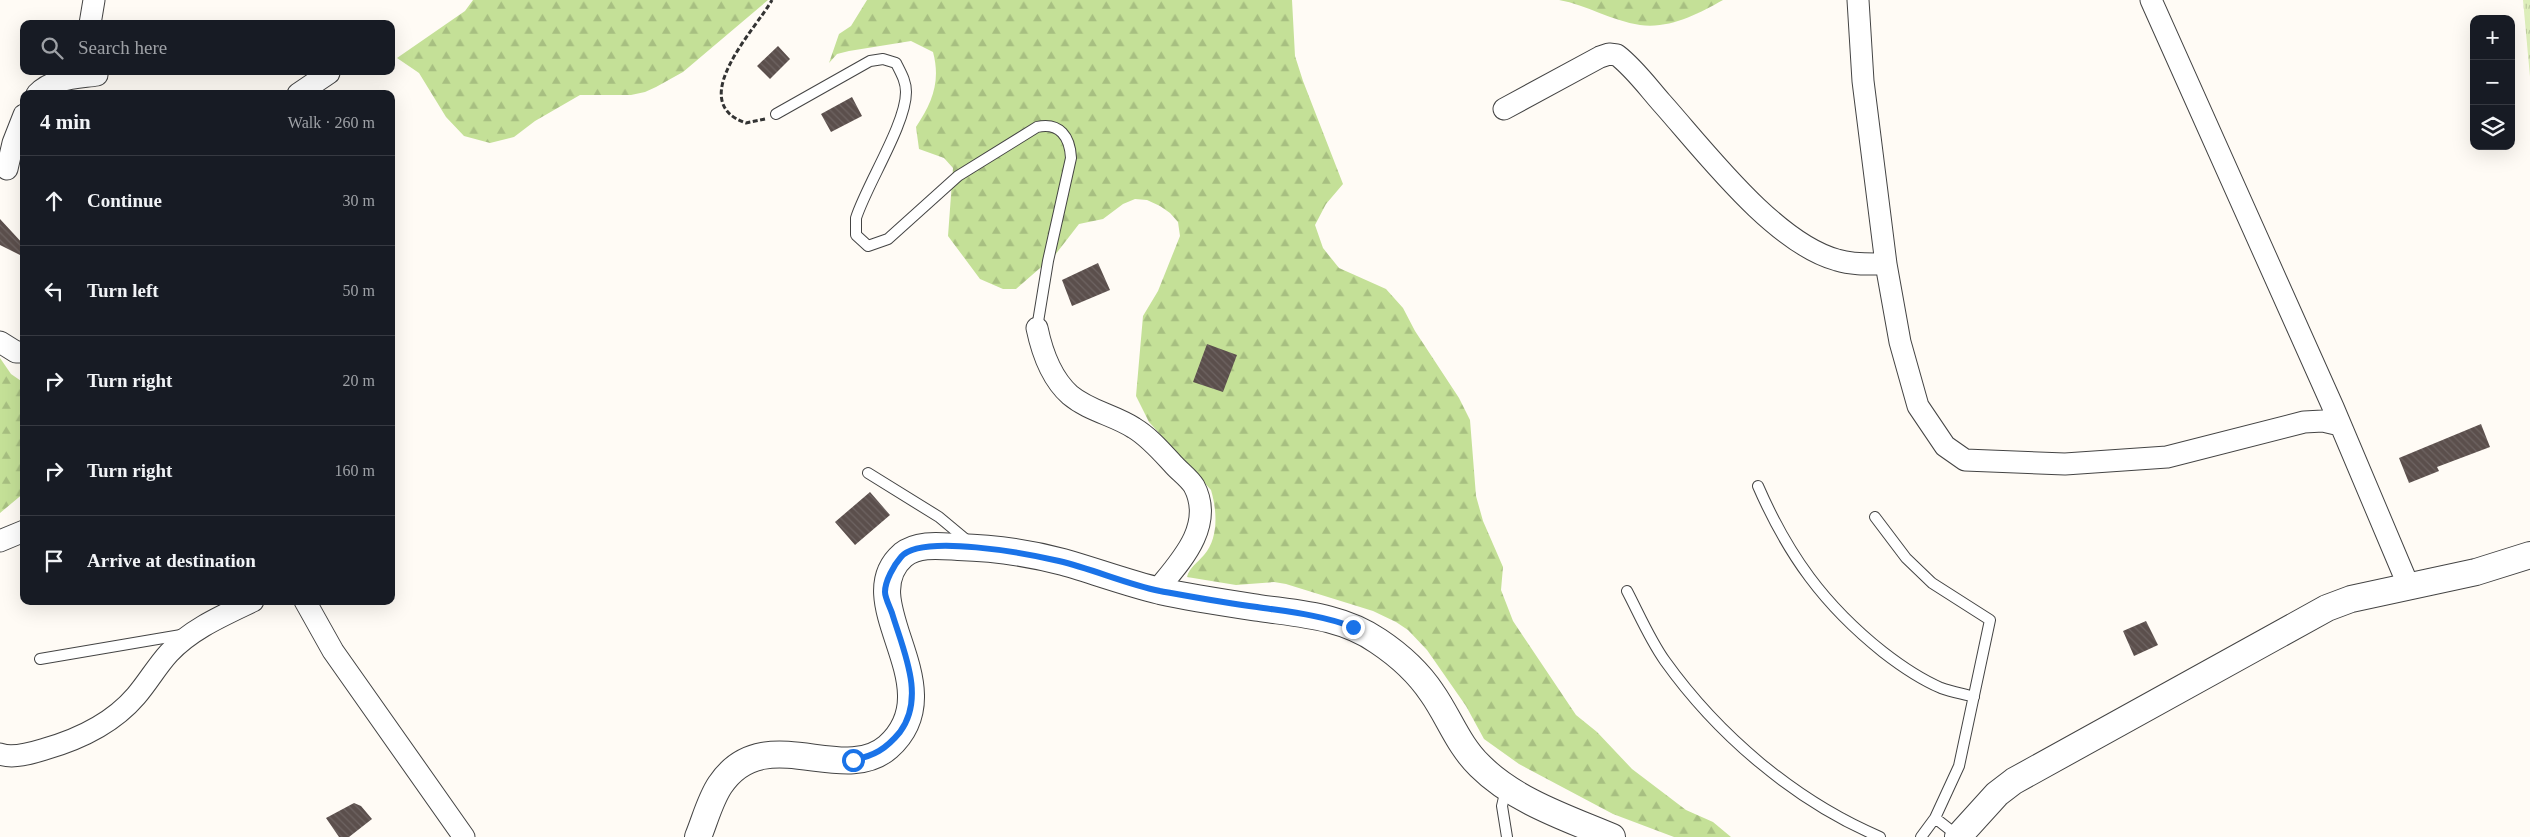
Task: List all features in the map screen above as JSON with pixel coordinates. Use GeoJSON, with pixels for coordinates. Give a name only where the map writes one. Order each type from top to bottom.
{"type":"FeatureCollection","features":[{"type":"Feature","properties":{"kind":"street"},"geometry":{"type":"LineString","coordinates":[[91,20],[94,0]]}},
{"type":"Feature","properties":{"kind":"street"},"geometry":{"type":"LineString","coordinates":[[1858,0],[1863,81],[1886,264],[1900,342],[1918,406],[1945,446],[1965,460],[2065,464],[2167,457],[2304,422],[2323,421],[2340,425]]}},
{"type":"Feature","properties":{"kind":"street"},"geometry":{"type":"LineString","coordinates":[[2151,0],[2340,425],[2409,587]]}},
{"type":"Feature","properties":{"kind":"street"},"geometry":{"type":"LineString","coordinates":[[1504,109],[1600,57],[1609,54],[1617,55],[1743,194],[1775,224],[1812,249],[1835,260],[1853,264],[1886,264]]}},
{"type":"Feature","properties":{"kind":"street"},"geometry":{"type":"LineString","coordinates":[[304,90],[326,75]]}},
{"type":"Feature","properties":{"kind":"street"},"geometry":{"type":"LineString","coordinates":[[40,90],[60,80],[99,80]]}},
{"type":"Feature","properties":{"kind":"street"},"geometry":{"type":"LineString","coordinates":[[7,169],[12,143],[20,124]]}},
{"type":"Feature","properties":{"kind":"street"},"geometry":{"type":"LineString","coordinates":[[1037,328],[1042,354],[1069,395],[1088,407],[1134,428],[1156,446],[1194,486],[1200,510],[1198,530],[1187,554],[1157,590]]}},
{"type":"Feature","properties":{"kind":"street"},"geometry":{"type":"LineString","coordinates":[[0,342],[16,352],[20,352]]}},
{"type":"Feature","properties":{"kind":"street"},"geometry":{"type":"LineString","coordinates":[[0,541],[20,533]]}},
{"type":"Feature","properties":{"kind":"street"},"geometry":{"type":"LineString","coordinates":[[698,837],[718,788],[728,774],[753,758],[786,755],[853,760],[869,757],[888,747],[905,725],[911,712],[913,696],[910,677],[885,591],[890,574],[902,556],[915,548],[940,546],[1004,551],[1060,562],[1157,590],[1330,619],[1377,640],[1417,673],[1434,695],[1461,744],[1481,767],[1506,788],[1554,812],[1612,837]]}},
{"type":"Feature","properties":{"kind":"street"},"geometry":{"type":"LineString","coordinates":[[1958,837],[1997,794],[2014,781],[2102,730],[2214,671],[2293,625],[2351,599],[2476,572],[2530,556]]}},
{"type":"Feature","properties":{"kind":"street"},"geometry":{"type":"LineString","coordinates":[[0,754],[7,756],[38,751],[73,741],[110,721],[135,697],[169,653],[192,634],[246,605]]}},
{"type":"Feature","properties":{"kind":"street"},"geometry":{"type":"LineString","coordinates":[[307,605],[333,651],[464,837]]}},
{"type":"Feature","properties":{"kind":"lane"},"geometry":{"type":"LineString","coordinates":[[776,114],[870,61],[883,59],[896,64],[904,77],[906,93],[902,114],[856,218],[856,235],[868,246],[888,239],[958,176],[1037,127],[1047,125],[1062,130],[1071,143],[1071,158],[1048,261],[1037,328]]}},
{"type":"Feature","properties":{"kind":"lane"},"geometry":{"type":"LineString","coordinates":[[868,473],[939,517],[976,548]]}},
{"type":"Feature","properties":{"kind":"lane"},"geometry":{"type":"LineString","coordinates":[[1758,486],[1787,546],[1811,582],[1841,615],[1906,670],[1941,688],[1974,697]]}},
{"type":"Feature","properties":{"kind":"lane"},"geometry":{"type":"LineString","coordinates":[[1875,518],[1906,558],[1932,583],[1990,620],[1959,766],[1935,818],[1921,837]]}},
{"type":"Feature","properties":{"kind":"lane"},"geometry":{"type":"LineString","coordinates":[[1627,591],[1664,659],[1692,697],[1729,735],[1773,774],[1823,807],[1880,837]]}},
{"type":"Feature","properties":{"kind":"lane"},"geometry":{"type":"LineString","coordinates":[[40,658],[192,634]]}},
{"type":"Feature","properties":{"kind":"lane"},"geometry":{"type":"LineString","coordinates":[[1506,788],[1502,806],[1507,837]]}},
{"type":"Feature","properties":{"kind":"lane"},"geometry":{"type":"LineString","coordinates":[[1935,818],[1958,837]]}},
{"type":"Feature","properties":{"kind":"path"},"geometry":{"type":"LineString","coordinates":[[772,0],[762,17],[743,40],[728,66],[723,79],[723,102],[728,113],[746,123],[759,122],[776,114]]}},
{"type":"Feature","properties":{"kind":"green space"},"geometry":{"type":"Polygon","coordinates":[[[473,0],[768,0],[683,72],[656,87],[631,95],[580,95],[535,121],[514,137],[490,143],[464,136],[446,117],[419,73],[397,58],[465,11],[473,0]]]}},
{"type":"Feature","properties":{"kind":"green space"},"geometry":{"type":"Polygon","coordinates":[[[867,0],[1292,0],[1295,56],[1343,184],[1326,204],[1315,225],[1323,248],[1339,268],[1386,289],[1403,308],[1415,331],[1459,398],[1470,420],[1476,496],[1483,521],[1503,567],[1501,590],[1513,621],[1576,715],[1597,732],[1632,769],[1686,810],[1713,822],[1731,837],[1674,837],[1613,814],[1519,764],[1484,739],[1466,706],[1427,650],[1408,630],[1373,611],[1286,584],[1274,582],[1236,585],[1187,577],[1209,548],[1212,540],[1215,524],[1215,506],[1211,490],[1149,422],[1136,396],[1143,316],[1158,291],[1180,236],[1178,222],[1160,206],[1147,200],[1135,199],[1123,204],[1103,219],[1079,224],[1055,255],[1016,289],[1003,289],[980,279],[948,236],[953,168],[944,158],[919,149],[916,127],[927,109],[934,92],[936,73],[933,52],[911,41],[837,54],[829,63],[839,34],[851,26],[867,0]]]}},
{"type":"Feature","properties":{"kind":"green space"},"geometry":{"type":"Polygon","coordinates":[[[1559,0],[1723,0],[1673,23],[1651,26],[1630,23],[1580,5],[1559,0]]]}},
{"type":"Feature","properties":{"kind":"green space"},"geometry":{"type":"Polygon","coordinates":[[[2523,0],[2530,0],[2530,77],[2523,0]]]}},
{"type":"Feature","properties":{"kind":"green space"},"geometry":{"type":"Polygon","coordinates":[[[0,358],[11,374],[20,380],[20,496],[0,513],[0,358]]]}},
{"type":"Feature","properties":{"kind":"building"},"geometry":{"type":"Polygon","coordinates":[[[778,46],[790,59],[770,79],[757,66],[778,46]]]}},
{"type":"Feature","properties":{"kind":"building"},"geometry":{"type":"Polygon","coordinates":[[[852,97],[862,116],[831,132],[821,114],[852,97]]]}},
{"type":"Feature","properties":{"kind":"building"},"geometry":{"type":"Polygon","coordinates":[[[0,219],[20,241],[20,255],[0,245],[0,219]]]}},
{"type":"Feature","properties":{"kind":"building"},"geometry":{"type":"Polygon","coordinates":[[[1098,263],[1110,290],[1072,306],[1062,280],[1098,263]]]}},
{"type":"Feature","properties":{"kind":"building"},"geometry":{"type":"Polygon","coordinates":[[[1207,344],[1237,355],[1223,392],[1193,382],[1207,344]]]}},
{"type":"Feature","properties":{"kind":"building"},"geometry":{"type":"Polygon","coordinates":[[[2481,424],[2490,447],[2437,467],[2439,471],[2409,483],[2399,458],[2481,424]]]}},
{"type":"Feature","properties":{"kind":"building"},"geometry":{"type":"Polygon","coordinates":[[[870,492],[890,515],[855,545],[835,522],[870,492]]]}},
{"type":"Feature","properties":{"kind":"building"},"geometry":{"type":"Polygon","coordinates":[[[2146,621],[2158,645],[2134,656],[2123,631],[2146,621]]]}},
{"type":"Feature","properties":{"kind":"building"},"geometry":{"type":"Polygon","coordinates":[[[354,803],[361,806],[372,819],[349,837],[339,837],[326,818],[354,803]]]}},
{"type":"Feature","properties":{"kind":"route"},"geometry":{"type":"LineString","coordinates":[[853,760],[869,757],[888,747],[905,725],[911,712],[913,696],[910,677],[885,591],[890,574],[902,556],[915,548],[940,546],[969,547],[1032,555],[1157,590],[1260,608],[1304,613],[1353,627]]}}]}
